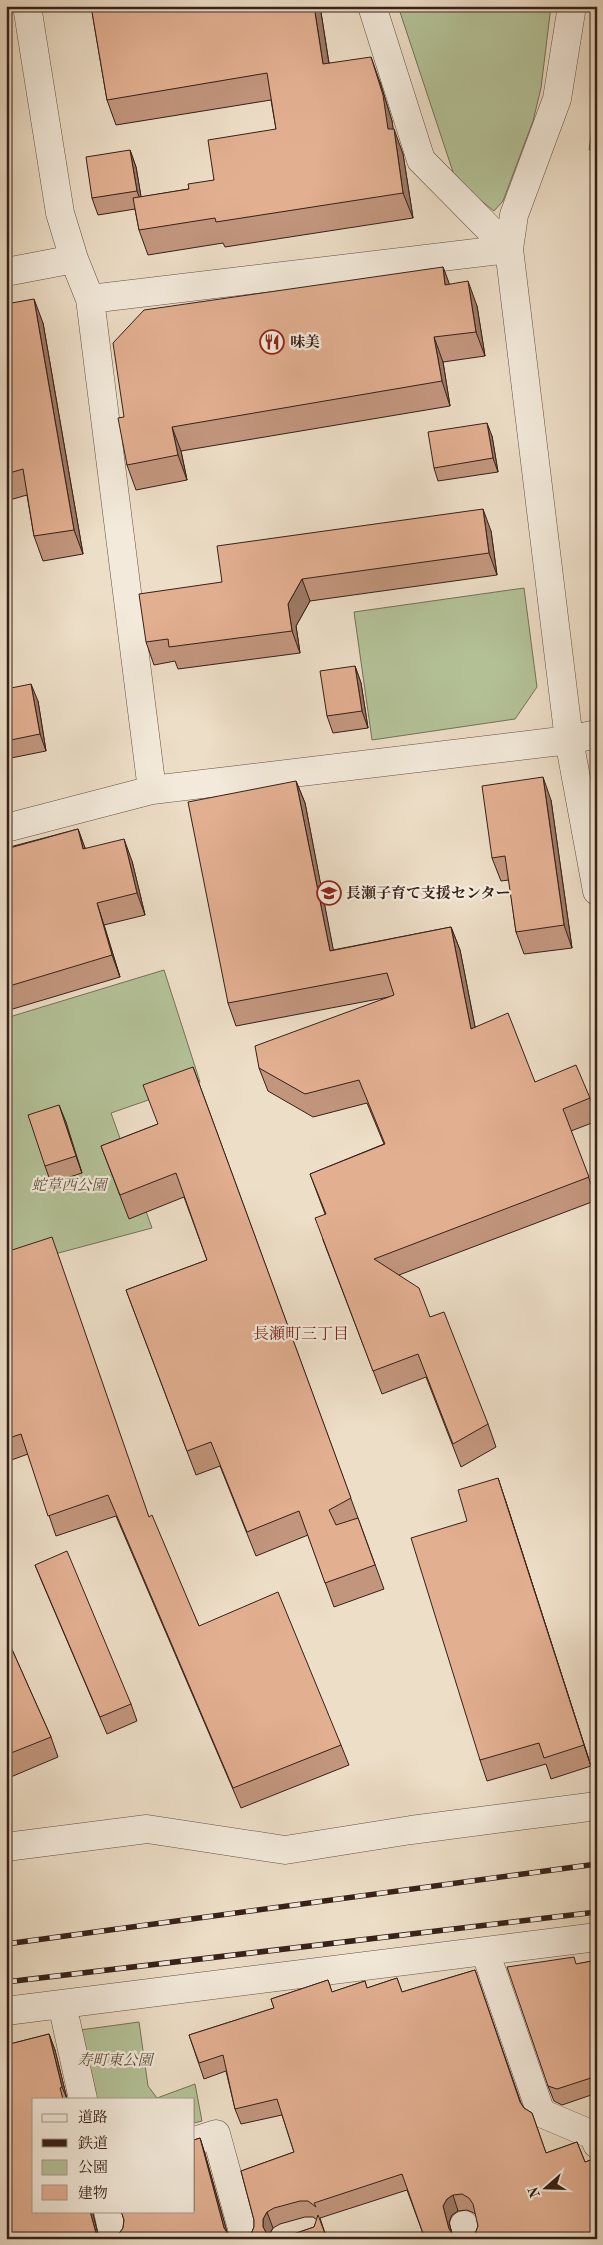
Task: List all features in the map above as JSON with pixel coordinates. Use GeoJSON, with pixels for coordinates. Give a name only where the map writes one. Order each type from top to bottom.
{"type":"FeatureCollection","features":[{"type":"Feature","properties":{"kind":"street"},"geometry":{"type":"LineString","coordinates":[[27,6],[60,213],[74,258],[90,299],[152,790]]}},
{"type":"Feature","properties":{"kind":"street"},"geometry":{"type":"LineString","coordinates":[[372,6],[421,160],[510,249]]}},
{"type":"Feature","properties":{"kind":"street"},"geometry":{"type":"LineString","coordinates":[[572,6],[556,99],[514,215],[510,249],[569,740],[597,891]]}},
{"type":"Feature","properties":{"kind":"street"},"geometry":{"type":"LineString","coordinates":[[90,299],[510,249]]}},
{"type":"Feature","properties":{"kind":"street"},"geometry":{"type":"LineString","coordinates":[[6,272],[74,258]]}},
{"type":"Feature","properties":{"kind":"street"},"geometry":{"type":"LineString","coordinates":[[6,828],[152,790],[569,740],[597,734]]}},
{"type":"Feature","properties":{"kind":"street"},"geometry":{"type":"LineString","coordinates":[[6,1847],[147,1828],[285,1850],[411,1830],[597,1806]]}},
{"type":"Feature","properties":{"kind":"street"},"geometry":{"type":"LineString","coordinates":[[6,2011],[597,1937]]}},
{"type":"Feature","properties":{"kind":"street"},"geometry":{"type":"LineString","coordinates":[[485,1950],[541,2113],[593,2135],[597,2144]]}},
{"type":"Feature","properties":{"kind":"street"},"geometry":{"type":"LineString","coordinates":[[62,2004],[83,2098]]}},
{"type":"Feature","properties":{"kind":"street"},"geometry":{"type":"LineString","coordinates":[[195,2142],[216,2134],[245,2239]]}},
{"type":"Feature","properties":{"kind":"street"},"geometry":{"type":"LineString","coordinates":[[108,2212],[114,2239]]}},
{"type":"Feature","properties":{"kind":"green space"},"geometry":{"type":"Polygon","coordinates":[[[398,6],[551,6],[541,88],[533,121],[503,201],[494,211],[456,181],[398,6]]]}},
{"type":"Feature","properties":{"kind":"green space"},"geometry":{"type":"Polygon","coordinates":[[[597,93],[597,149],[589,150],[597,93]]]}},
{"type":"Feature","properties":{"kind":"green space"},"geometry":{"type":"Polygon","coordinates":[[[524,588],[537,687],[515,719],[372,740],[354,612],[524,588]]]}},
{"type":"Feature","properties":{"kind":"green space","name":"蛇草西公園"},"geometry":{"type":"Polygon","coordinates":[[[164,970],[200,1082],[111,1113],[152,1228],[6,1267],[6,1018],[164,970]]]}},
{"type":"Feature","properties":{"kind":"green space","name":"寿町東公園"},"geometry":{"type":"Polygon","coordinates":[[[139,2022],[148,2086],[157,2098],[94,2098],[80,2030],[139,2022]]]}},
{"type":"Feature","properties":{"kind":"green space","name":"寿町東公園"},"geometry":{"type":"Polygon","coordinates":[[[195,2084],[202,2121],[195,2123],[195,2098],[157,2098],[195,2084]]]}},
{"type":"Feature","properties":{"kind":"building"},"geometry":{"type":"Polygon","coordinates":[[[91,6],[314,6],[323,64],[371,57],[383,95],[388,129],[394,129],[403,193],[216,222],[215,218],[139,230],[133,198],[189,189],[188,184],[214,180],[208,140],[276,129],[267,73],[107,100],[91,6]]]}},
{"type":"Feature","properties":{"kind":"building"},"geometry":{"type":"Polygon","coordinates":[[[130,150],[137,191],[92,198],[86,157],[130,150]]]}},
{"type":"Feature","properties":{"kind":"building"},"geometry":{"type":"Polygon","coordinates":[[[443,267],[445,285],[468,281],[476,332],[434,337],[442,381],[172,427],[178,455],[127,465],[118,418],[124,417],[113,343],[144,310],[443,267]]]}},
{"type":"Feature","properties":{"kind":"building"},"geometry":{"type":"Polygon","coordinates":[[[34,299],[74,530],[34,536],[23,469],[6,474],[6,304],[34,299]]]}},
{"type":"Feature","properties":{"kind":"building"},"geometry":{"type":"Polygon","coordinates":[[[487,423],[493,458],[434,468],[428,432],[487,423]]]}},
{"type":"Feature","properties":{"kind":"building"},"geometry":{"type":"Polygon","coordinates":[[[483,509],[489,553],[302,579],[288,604],[292,631],[169,647],[168,639],[146,642],[139,594],[222,582],[217,546],[483,509]]]}},
{"type":"Feature","properties":{"kind":"building"},"geometry":{"type":"Polygon","coordinates":[[[355,666],[362,711],[327,716],[320,671],[355,666]]]}},
{"type":"Feature","properties":{"kind":"building"},"geometry":{"type":"Polygon","coordinates":[[[31,684],[40,734],[6,741],[6,689],[31,684]]]}},
{"type":"Feature","properties":{"kind":"building"},"geometry":{"type":"Polygon","coordinates":[[[543,777],[564,925],[516,932],[505,856],[492,858],[482,786],[543,777]]]}},
{"type":"Feature","properties":{"kind":"building"},"geometry":{"type":"Polygon","coordinates":[[[296,781],[330,951],[451,927],[471,1029],[508,1013],[535,1082],[576,1065],[590,1098],[563,1109],[589,1177],[374,1259],[419,1288],[430,1317],[444,1312],[488,1424],[453,1444],[418,1354],[373,1371],[315,1218],[326,1214],[310,1174],[385,1144],[359,1080],[305,1094],[259,1068],[255,1046],[394,995],[387,973],[228,1003],[188,802],[296,781]]]}},
{"type":"Feature","properties":{"kind":"building"},"geometry":{"type":"Polygon","coordinates":[[[78,829],[83,849],[124,839],[137,893],[97,903],[112,955],[6,987],[6,849],[78,829]]]}},
{"type":"Feature","properties":{"kind":"building"},"geometry":{"type":"Polygon","coordinates":[[[193,1067],[351,1498],[329,1510],[336,1525],[358,1518],[375,1565],[325,1583],[299,1511],[247,1532],[211,1442],[187,1451],[126,1290],[207,1260],[176,1173],[120,1195],[101,1146],[158,1124],[143,1085],[193,1067]]]}},
{"type":"Feature","properties":{"kind":"building"},"geometry":{"type":"Polygon","coordinates":[[[59,1105],[76,1156],[45,1166],[28,1115],[59,1105]]]}},
{"type":"Feature","properties":{"kind":"building"},"geometry":{"type":"Polygon","coordinates":[[[52,1237],[149,1517],[152,1515],[199,1626],[278,1592],[341,1745],[233,1788],[108,1495],[48,1516],[21,1434],[6,1439],[6,1256],[10,1255],[9,1251],[52,1237]]]}},
{"type":"Feature","properties":{"kind":"building"},"geometry":{"type":"Polygon","coordinates":[[[498,1478],[584,1745],[544,1758],[539,1743],[480,1760],[411,1538],[467,1521],[458,1490],[498,1478]]]}},
{"type":"Feature","properties":{"kind":"building"},"geometry":{"type":"Polygon","coordinates":[[[67,1551],[131,1704],[100,1717],[35,1565],[67,1551]]]}},
{"type":"Feature","properties":{"kind":"building"},"geometry":{"type":"Polygon","coordinates":[[[6,1636],[51,1737],[6,1755],[6,1636]]]}},
{"type":"Feature","properties":{"kind":"building"},"geometry":{"type":"Polygon","coordinates":[[[574,1957],[576,1964],[597,1960],[597,2076],[557,2089],[548,2086],[507,1967],[574,1957]]]}},
{"type":"Feature","properties":{"kind":"building"},"geometry":{"type":"Polygon","coordinates":[[[475,1970],[520,2102],[524,2108],[532,2113],[546,2153],[577,2142],[585,2162],[597,2158],[597,2239],[425,2239],[402,2174],[314,2203],[316,2207],[308,2201],[300,2201],[274,2208],[267,2212],[263,2219],[263,2227],[267,2234],[274,2238],[282,2238],[314,2227],[318,2215],[327,2239],[6,2239],[6,2045],[49,2034],[62,2087],[60,2088],[63,2098],[32,2098],[32,2212],[90,2212],[96,2233],[104,2238],[112,2238],[118,2235],[123,2228],[124,2220],[121,2212],[195,2212],[195,2140],[200,2138],[224,2228],[228,2234],[235,2238],[243,2238],[251,2234],[254,2220],[241,2171],[294,2152],[277,2099],[235,2109],[223,2055],[199,2063],[189,2035],[274,2008],[271,1999],[328,1980],[332,1992],[365,1981],[367,1988],[397,1978],[402,1992],[475,1970]],[[462,2194],[453,2195],[447,2199],[443,2206],[449,2229],[453,2235],[460,2238],[468,2238],[475,2234],[478,2226],[473,2204],[469,2198],[462,2194]]]}},
{"type":"Feature","properties":{"kind":"railway"},"geometry":{"type":"LineString","coordinates":[[6,1944],[597,1864]]}},
{"type":"Feature","properties":{"kind":"railway"},"geometry":{"type":"LineString","coordinates":[[6,1982],[597,1912]]}},
{"type":"Feature","properties":{"kind":"place","name":"味美"},"geometry":{"type":"Point","coordinates":[272,342]}},
{"type":"Feature","properties":{"kind":"place","name":"長瀬子育て支援センター"},"geometry":{"type":"Point","coordinates":[329,893]}},
{"type":"Feature","properties":{"kind":"district","name":"長瀬町三丁目"},"geometry":{"type":"Point","coordinates":[301,1333]}}]}
